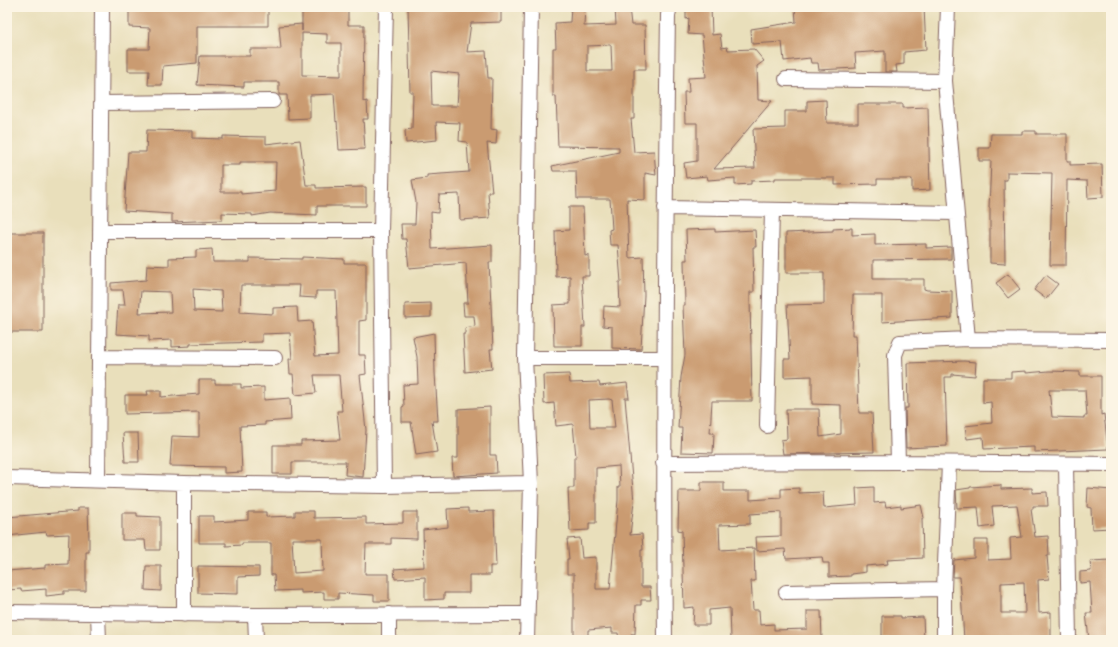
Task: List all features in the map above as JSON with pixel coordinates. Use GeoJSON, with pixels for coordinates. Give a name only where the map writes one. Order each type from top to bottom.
{"type":"FeatureCollection","features":[{"type":"Feature","properties":{"kind":"street"},"geometry":{"type":"LineString","coordinates":[[98,480],[102,7]]}},
{"type":"Feature","properties":{"kind":"street"},"geometry":{"type":"LineString","coordinates":[[384,486],[381,231],[386,7]]}},
{"type":"Feature","properties":{"kind":"street"},"geometry":{"type":"LineString","coordinates":[[527,640],[531,483],[525,358],[531,7]]}},
{"type":"Feature","properties":{"kind":"street"},"geometry":{"type":"LineString","coordinates":[[665,640],[663,463],[665,208],[668,15],[670,7]]}},
{"type":"Feature","properties":{"kind":"street"},"geometry":{"type":"LineString","coordinates":[[948,7],[945,81],[955,213],[968,339]]}},
{"type":"Feature","properties":{"kind":"street"},"geometry":{"type":"LineString","coordinates":[[786,79],[945,81]]}},
{"type":"Feature","properties":{"kind":"street"},"geometry":{"type":"LineString","coordinates":[[102,102],[273,101]]}},
{"type":"Feature","properties":{"kind":"street"},"geometry":{"type":"LineString","coordinates":[[665,208],[955,213]]}},
{"type":"Feature","properties":{"kind":"street"},"geometry":{"type":"LineString","coordinates":[[767,426],[772,210]]}},
{"type":"Feature","properties":{"kind":"street"},"geometry":{"type":"LineString","coordinates":[[100,231],[381,231]]}},
{"type":"Feature","properties":{"kind":"street"},"geometry":{"type":"LineString","coordinates":[[898,462],[895,355],[900,342],[968,339],[1111,340]]}},
{"type":"Feature","properties":{"kind":"street"},"geometry":{"type":"LineString","coordinates":[[99,357],[275,358]]}},
{"type":"Feature","properties":{"kind":"street"},"geometry":{"type":"LineString","coordinates":[[525,358],[664,358]]}},
{"type":"Feature","properties":{"kind":"street"},"geometry":{"type":"LineString","coordinates":[[663,463],[898,462],[1111,464]]}},
{"type":"Feature","properties":{"kind":"street"},"geometry":{"type":"LineString","coordinates":[[944,640],[944,589],[949,463]]}},
{"type":"Feature","properties":{"kind":"street"},"geometry":{"type":"LineString","coordinates":[[1066,464],[1069,640]]}},
{"type":"Feature","properties":{"kind":"street"},"geometry":{"type":"LineString","coordinates":[[7,478],[184,483],[384,486],[531,483]]}},
{"type":"Feature","properties":{"kind":"street"},"geometry":{"type":"LineString","coordinates":[[184,483],[184,614]]}},
{"type":"Feature","properties":{"kind":"street"},"geometry":{"type":"LineString","coordinates":[[786,592],[944,589]]}},
{"type":"Feature","properties":{"kind":"street"},"geometry":{"type":"LineString","coordinates":[[7,612],[255,615],[527,614]]}},
{"type":"Feature","properties":{"kind":"street"},"geometry":{"type":"LineString","coordinates":[[98,614],[99,640]]}},
{"type":"Feature","properties":{"kind":"street"},"geometry":{"type":"LineString","coordinates":[[389,614],[389,640]]}},
{"type":"Feature","properties":{"kind":"street"},"geometry":{"type":"LineString","coordinates":[[255,615],[256,640]]}},
{"type":"Feature","properties":{"kind":"building"},"geometry":{"type":"Polygon","coordinates":[[[129,7],[268,7],[268,26],[197,26],[197,63],[163,66],[162,85],[148,85],[149,71],[128,71],[128,49],[149,49],[150,28],[129,27],[129,7]]]}},
{"type":"Feature","properties":{"kind":"building"},"geometry":{"type":"Polygon","coordinates":[[[327,7],[348,7],[348,25],[364,25],[363,102],[367,101],[368,119],[363,119],[365,149],[339,150],[334,94],[310,95],[310,118],[288,119],[287,95],[279,95],[279,82],[244,82],[244,87],[197,85],[200,56],[250,56],[250,49],[281,49],[279,26],[302,24],[302,8],[327,7]],[[302,33],[302,75],[341,76],[341,43],[327,43],[327,34],[302,33]]]}},
{"type":"Feature","properties":{"kind":"building"},"geometry":{"type":"Polygon","coordinates":[[[408,7],[490,7],[490,11],[501,10],[501,22],[471,23],[467,52],[486,51],[488,78],[492,78],[491,129],[497,130],[496,144],[487,143],[492,192],[488,192],[490,218],[460,220],[459,194],[439,195],[438,213],[431,212],[432,249],[492,245],[492,262],[489,262],[493,349],[490,349],[492,369],[465,372],[463,334],[465,334],[465,328],[475,326],[474,316],[464,316],[463,303],[468,303],[466,263],[409,268],[406,239],[402,239],[401,224],[415,224],[416,202],[412,180],[427,178],[427,175],[469,172],[467,142],[459,141],[460,123],[436,122],[437,140],[406,143],[405,130],[412,129],[413,92],[410,92],[408,7]],[[431,71],[432,106],[457,106],[459,74],[431,71]]]}},
{"type":"Feature","properties":{"kind":"building"},"geometry":{"type":"Polygon","coordinates":[[[571,7],[585,7],[584,26],[616,25],[615,7],[629,7],[631,25],[645,25],[646,69],[634,69],[634,119],[631,119],[634,152],[654,151],[656,175],[645,173],[645,200],[627,199],[629,258],[643,257],[644,295],[641,349],[612,348],[612,327],[603,326],[604,306],[620,307],[619,282],[621,282],[618,245],[610,245],[609,230],[612,229],[610,199],[577,199],[576,171],[553,171],[552,166],[619,152],[619,147],[558,146],[556,96],[553,96],[553,48],[556,48],[555,23],[570,22],[571,7]],[[611,45],[587,46],[587,71],[612,71],[611,45]]]}},
{"type":"Feature","properties":{"kind":"building"},"geometry":{"type":"Polygon","coordinates":[[[686,7],[711,7],[712,35],[720,34],[722,48],[727,47],[728,50],[754,49],[764,61],[757,66],[758,100],[772,101],[714,169],[755,168],[753,129],[785,128],[785,111],[807,111],[807,101],[826,100],[827,123],[858,123],[858,104],[903,104],[903,108],[928,107],[930,190],[912,191],[912,179],[877,179],[877,184],[835,185],[835,178],[775,178],[775,180],[751,181],[751,184],[735,185],[735,178],[708,180],[707,176],[686,178],[684,163],[697,161],[697,123],[685,123],[684,92],[689,92],[688,78],[706,77],[702,35],[688,34],[689,18],[686,19],[686,7]]]}},
{"type":"Feature","properties":{"kind":"building"},"geometry":{"type":"Polygon","coordinates":[[[795,7],[924,7],[926,50],[904,52],[904,64],[896,65],[897,72],[885,72],[885,51],[855,53],[856,68],[819,70],[818,63],[811,63],[810,58],[784,61],[782,42],[752,44],[751,29],[796,22],[795,7]]]}},
{"type":"Feature","properties":{"kind":"building"},"geometry":{"type":"Polygon","coordinates":[[[147,130],[192,131],[192,138],[223,139],[223,136],[266,137],[266,144],[300,140],[306,185],[316,185],[316,188],[366,187],[366,206],[317,206],[317,215],[270,213],[252,216],[252,214],[222,213],[222,220],[172,222],[172,214],[124,211],[128,152],[146,152],[147,130]],[[240,162],[240,165],[221,165],[221,192],[241,192],[241,194],[275,191],[276,162],[240,162]]]}},
{"type":"Feature","properties":{"kind":"building"},"geometry":{"type":"Polygon","coordinates":[[[1022,131],[1036,131],[1036,134],[1067,134],[1067,161],[1070,161],[1070,165],[1102,164],[1103,197],[1088,198],[1087,181],[1067,180],[1066,265],[1050,265],[1052,173],[1007,172],[1007,180],[1004,180],[1005,264],[990,263],[989,208],[991,161],[979,161],[979,148],[990,148],[991,134],[1022,134],[1022,131]]]}},
{"type":"Feature","properties":{"kind":"building"},"geometry":{"type":"Polygon","coordinates":[[[569,207],[583,207],[585,256],[589,255],[589,276],[582,276],[585,327],[582,327],[582,346],[554,346],[553,305],[570,304],[570,276],[556,277],[555,231],[569,230],[569,207]]]}},
{"type":"Feature","properties":{"kind":"building"},"geometry":{"type":"Polygon","coordinates":[[[852,228],[852,235],[875,234],[875,245],[926,244],[926,248],[951,247],[951,259],[873,260],[873,279],[924,279],[924,289],[952,291],[952,318],[882,322],[882,295],[853,295],[852,335],[856,335],[859,413],[872,413],[874,452],[783,454],[781,440],[787,439],[786,409],[819,409],[820,437],[841,434],[841,405],[812,404],[812,376],[784,377],[784,359],[790,359],[787,305],[824,304],[824,273],[786,273],[786,233],[833,231],[833,229],[852,228]]]}},
{"type":"Feature","properties":{"kind":"building"},"geometry":{"type":"Polygon","coordinates":[[[715,229],[715,232],[755,230],[756,247],[753,247],[754,292],[750,292],[752,401],[712,401],[710,433],[714,433],[713,453],[681,452],[682,428],[678,428],[681,377],[685,355],[683,305],[685,305],[684,260],[687,260],[686,230],[715,229]]]}},
{"type":"Feature","properties":{"kind":"building"},"geometry":{"type":"Polygon","coordinates":[[[7,233],[43,233],[43,332],[7,332],[7,233]]]}},
{"type":"Feature","properties":{"kind":"building"},"geometry":{"type":"Polygon","coordinates":[[[212,249],[213,262],[250,262],[250,258],[302,259],[302,257],[344,259],[344,263],[366,263],[366,320],[359,321],[359,355],[365,355],[366,374],[360,375],[366,430],[363,477],[345,475],[346,462],[292,462],[292,474],[273,474],[273,445],[301,445],[301,441],[340,440],[337,411],[342,411],[339,375],[314,375],[316,393],[295,395],[293,374],[290,374],[289,359],[292,359],[290,333],[262,334],[262,342],[190,344],[190,346],[172,347],[172,340],[149,341],[149,336],[116,334],[118,305],[125,305],[123,290],[111,290],[111,283],[146,280],[147,265],[169,266],[169,258],[196,257],[196,250],[212,249]],[[241,285],[240,312],[273,314],[273,308],[297,307],[298,322],[312,321],[315,356],[338,355],[336,291],[316,291],[316,298],[299,297],[300,285],[241,285]],[[193,289],[194,311],[222,312],[221,291],[193,289]],[[141,291],[139,313],[171,312],[170,292],[141,291]]]}},
{"type":"Feature","properties":{"kind":"building"},"geometry":{"type":"Polygon","coordinates":[[[1008,274],[1020,289],[1008,298],[996,283],[1008,274]]]}},
{"type":"Feature","properties":{"kind":"building"},"geometry":{"type":"Polygon","coordinates":[[[1046,275],[1058,284],[1046,299],[1034,290],[1046,275]]]}},
{"type":"Feature","properties":{"kind":"building"},"geometry":{"type":"Polygon","coordinates":[[[431,303],[431,317],[405,318],[405,304],[431,303]]]}},
{"type":"Feature","properties":{"kind":"building"},"geometry":{"type":"Polygon","coordinates":[[[434,333],[438,421],[432,421],[437,452],[416,455],[411,422],[402,422],[402,407],[404,406],[403,385],[418,384],[417,357],[413,337],[434,333]]]}},
{"type":"Feature","properties":{"kind":"building"},"geometry":{"type":"Polygon","coordinates":[[[976,362],[975,376],[952,374],[952,377],[945,377],[947,446],[906,448],[905,408],[908,408],[907,363],[976,362]]]}},
{"type":"Feature","properties":{"kind":"building"},"geometry":{"type":"Polygon","coordinates":[[[1011,372],[1080,372],[1080,376],[1101,376],[1101,415],[1104,414],[1108,449],[1034,452],[1034,447],[984,449],[983,437],[967,439],[965,426],[992,423],[991,402],[983,403],[983,378],[1011,378],[1011,372]],[[1049,390],[1052,417],[1084,418],[1084,416],[1087,416],[1085,390],[1049,390]]]}},
{"type":"Feature","properties":{"kind":"building"},"geometry":{"type":"Polygon","coordinates":[[[569,374],[570,383],[599,382],[600,386],[627,383],[629,398],[625,398],[634,502],[630,535],[642,534],[643,550],[641,550],[641,587],[650,587],[651,600],[641,600],[641,605],[636,605],[635,634],[631,634],[632,640],[619,640],[618,633],[612,633],[612,628],[588,630],[588,640],[574,640],[574,574],[567,574],[567,559],[569,559],[567,539],[580,538],[582,558],[596,557],[596,589],[610,589],[618,487],[620,487],[619,466],[596,468],[596,523],[589,523],[589,530],[570,531],[568,488],[574,488],[574,457],[576,457],[573,424],[556,426],[554,403],[544,404],[543,375],[569,374]],[[589,400],[590,428],[615,428],[612,400],[589,400]]]}},
{"type":"Feature","properties":{"kind":"building"},"geometry":{"type":"Polygon","coordinates":[[[199,380],[215,380],[215,384],[241,384],[241,388],[264,387],[264,400],[290,398],[291,420],[265,422],[265,425],[240,426],[242,472],[224,473],[224,467],[170,466],[172,436],[199,437],[199,412],[125,414],[125,395],[148,395],[147,391],[161,391],[161,397],[199,394],[199,380]]]}},
{"type":"Feature","properties":{"kind":"building"},"geometry":{"type":"Polygon","coordinates":[[[490,407],[490,455],[496,455],[497,473],[453,476],[452,458],[458,458],[458,409],[490,407]]]}},
{"type":"Feature","properties":{"kind":"building"},"geometry":{"type":"Polygon","coordinates":[[[123,433],[138,433],[139,462],[125,462],[123,433]]]}},
{"type":"Feature","properties":{"kind":"building"},"geometry":{"type":"Polygon","coordinates":[[[701,482],[724,482],[724,491],[750,491],[750,500],[781,498],[781,489],[799,488],[799,493],[823,492],[824,508],[857,505],[856,488],[874,487],[874,503],[885,502],[886,507],[901,505],[901,508],[921,505],[924,518],[922,518],[923,558],[887,560],[888,564],[866,566],[866,572],[851,574],[851,576],[829,577],[829,563],[823,563],[822,557],[786,559],[785,549],[757,551],[756,537],[781,536],[781,512],[750,514],[750,524],[719,525],[720,550],[754,548],[755,581],[751,581],[753,610],[759,610],[760,625],[774,624],[774,630],[807,629],[807,611],[821,611],[822,640],[731,639],[730,608],[709,610],[709,625],[693,625],[694,607],[684,608],[682,531],[678,530],[679,491],[701,491],[701,482]]]}},
{"type":"Feature","properties":{"kind":"building"},"geometry":{"type":"Polygon","coordinates":[[[1001,485],[1001,489],[1032,488],[1032,493],[1047,492],[1048,506],[1033,506],[1033,509],[1031,509],[1035,537],[1048,536],[1049,556],[1047,556],[1049,579],[1038,580],[1039,613],[1051,612],[1051,640],[964,640],[960,577],[953,577],[954,560],[974,558],[974,540],[988,540],[988,560],[1011,559],[1010,538],[1022,537],[1017,505],[992,506],[994,526],[980,528],[978,507],[957,508],[956,490],[970,487],[1001,485]],[[1024,582],[1001,583],[1001,613],[1025,613],[1024,582]]]}},
{"type":"Feature","properties":{"kind":"building"},"geometry":{"type":"Polygon","coordinates":[[[1088,488],[1111,490],[1111,528],[1092,529],[1091,508],[1087,507],[1088,488]]]}},
{"type":"Feature","properties":{"kind":"building"},"geometry":{"type":"Polygon","coordinates":[[[78,508],[88,508],[89,552],[86,552],[86,591],[64,591],[64,594],[46,596],[46,589],[21,591],[21,589],[7,590],[7,571],[45,568],[45,565],[68,564],[69,534],[47,535],[46,532],[7,536],[7,517],[78,511],[78,508]]]}},
{"type":"Feature","properties":{"kind":"building"},"geometry":{"type":"Polygon","coordinates":[[[468,508],[468,512],[494,511],[496,566],[490,566],[490,575],[469,575],[469,593],[444,593],[444,599],[425,600],[425,577],[395,579],[394,569],[424,567],[423,530],[448,527],[447,509],[468,508]]]}},
{"type":"Feature","properties":{"kind":"building"},"geometry":{"type":"Polygon","coordinates":[[[295,511],[314,511],[314,518],[366,517],[366,524],[403,523],[403,512],[417,512],[417,539],[391,538],[391,544],[366,544],[365,574],[389,574],[389,601],[374,601],[374,595],[338,593],[338,599],[324,599],[324,592],[301,593],[301,590],[275,591],[274,575],[271,575],[271,543],[242,543],[242,545],[226,546],[226,543],[199,543],[199,516],[214,516],[214,522],[248,520],[248,512],[266,512],[266,517],[295,516],[295,511]],[[292,539],[294,573],[323,571],[322,539],[292,539]]]}},
{"type":"Feature","properties":{"kind":"building"},"geometry":{"type":"Polygon","coordinates":[[[122,513],[137,513],[137,516],[160,517],[160,550],[146,550],[145,540],[122,540],[122,513]]]}},
{"type":"Feature","properties":{"kind":"building"},"geometry":{"type":"Polygon","coordinates":[[[1111,560],[1111,640],[1089,640],[1086,613],[1092,613],[1090,582],[1080,583],[1080,572],[1091,571],[1090,561],[1111,560]]]}},
{"type":"Feature","properties":{"kind":"building"},"geometry":{"type":"Polygon","coordinates":[[[146,566],[161,566],[161,591],[145,590],[146,566]]]}},
{"type":"Feature","properties":{"kind":"building"},"geometry":{"type":"Polygon","coordinates":[[[198,566],[259,567],[259,576],[238,577],[238,594],[198,593],[198,566]]]}},
{"type":"Feature","properties":{"kind":"building"},"geometry":{"type":"Polygon","coordinates":[[[882,616],[901,616],[901,618],[923,617],[924,640],[882,640],[882,616]]]}}]}
